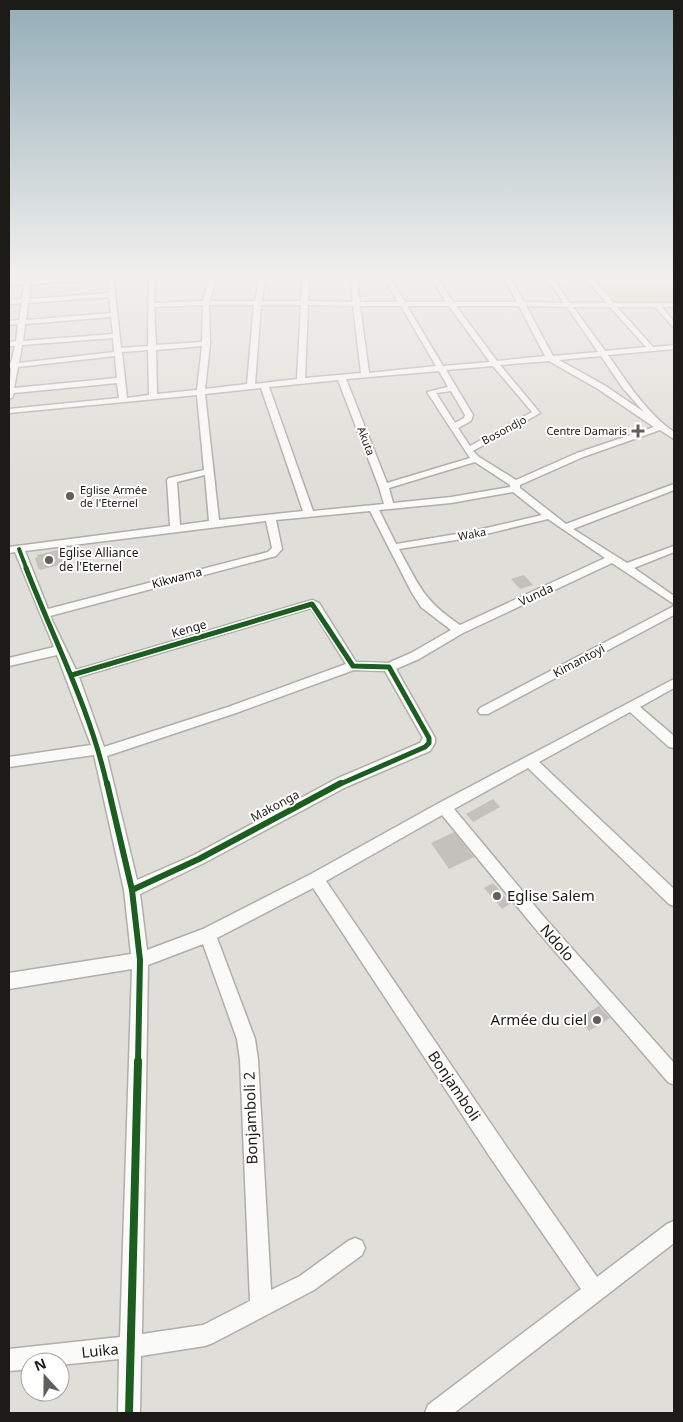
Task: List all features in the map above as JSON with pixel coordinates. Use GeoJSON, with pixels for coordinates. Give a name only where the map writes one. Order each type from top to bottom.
{"type":"FeatureCollection","features":[{"type":"Feature","properties":{"kind":"street"},"geometry":{"type":"LineString","coordinates":[[19,340],[11,365],[9,393],[120,380]]}},
{"type":"Feature","properties":{"kind":"street"},"geometry":{"type":"LineString","coordinates":[[9,344],[63,340]]}},
{"type":"Feature","properties":{"kind":"street"},"geometry":{"type":"LineString","coordinates":[[116,340],[123,401]]}},
{"type":"Feature","properties":{"kind":"street"},"geometry":{"type":"LineString","coordinates":[[152,340],[153,396]]}},
{"type":"Feature","properties":{"kind":"street"},"geometry":{"type":"LineString","coordinates":[[206,340],[201,391],[214,523]]}},
{"type":"Feature","properties":{"kind":"street"},"geometry":{"type":"LineString","coordinates":[[251,386],[255,340]]}},
{"type":"Feature","properties":{"kind":"street"},"geometry":{"type":"LineString","coordinates":[[301,381],[303,340]]}},
{"type":"Feature","properties":{"kind":"street"},"geometry":{"type":"LineString","coordinates":[[361,340],[365,375]]}},
{"type":"Feature","properties":{"kind":"street"},"geometry":{"type":"LineString","coordinates":[[424,340],[469,417],[453,427]]}},
{"type":"Feature","properties":{"kind":"street"},"geometry":{"type":"LineString","coordinates":[[478,340],[495,363]]}},
{"type":"Feature","properties":{"kind":"street"},"geometry":{"type":"LineString","coordinates":[[540,340],[550,358],[601,387],[674,436]]}},
{"type":"Feature","properties":{"kind":"street"},"geometry":{"type":"LineString","coordinates":[[592,340],[661,427]]}},
{"type":"Feature","properties":{"kind":"street"},"geometry":{"type":"LineString","coordinates":[[643,340],[650,348]]}},
{"type":"Feature","properties":{"kind":"street"},"geometry":{"type":"LineString","coordinates":[[11,365],[152,347],[206,344]]}},
{"type":"Feature","properties":{"kind":"street"},"geometry":{"type":"LineString","coordinates":[[9,411],[123,401],[153,396],[341,377],[674,347]]}},
{"type":"Feature","properties":{"kind":"street","name":"Bosondjo"},"geometry":{"type":"LineString","coordinates":[[468,450],[536,413],[535,408],[495,363]]}},
{"type":"Feature","properties":{"kind":"street","name":"Akuta"},"geometry":{"type":"LineString","coordinates":[[341,377],[384,487],[389,505]]}},
{"type":"Feature","properties":{"kind":"street"},"geometry":{"type":"LineString","coordinates":[[264,385],[309,514]]}},
{"type":"Feature","properties":{"kind":"street"},"geometry":{"type":"LineString","coordinates":[[453,388],[431,392],[468,450],[476,458],[566,528],[674,601]]}},
{"type":"Feature","properties":{"kind":"street"},"geometry":{"type":"LineString","coordinates":[[129,1413],[140,960],[132,890],[100,751],[72,674],[14,550],[214,523],[451,500],[515,487],[580,456],[661,427]]}},
{"type":"Feature","properties":{"kind":"street"},"geometry":{"type":"LineString","coordinates":[[384,487],[476,458]]}},
{"type":"Feature","properties":{"kind":"street"},"geometry":{"type":"LineString","coordinates":[[175,528],[172,480],[208,472]]}},
{"type":"Feature","properties":{"kind":"street"},"geometry":{"type":"LineString","coordinates":[[566,528],[674,487]]}},
{"type":"Feature","properties":{"kind":"street"},"geometry":{"type":"LineString","coordinates":[[374,508],[416,591],[425,604],[438,616],[459,630]]}},
{"type":"Feature","properties":{"kind":"street","name":"Waka"},"geometry":{"type":"LineString","coordinates":[[394,547],[469,535],[550,516]]}},
{"type":"Feature","properties":{"kind":"street","name":"Kikwama"},"geometry":{"type":"LineString","coordinates":[[44,614],[272,554],[277,549],[270,517]]}},
{"type":"Feature","properties":{"kind":"street"},"geometry":{"type":"LineString","coordinates":[[626,567],[674,549]]}},
{"type":"Feature","properties":{"kind":"street","name":"Vunda"},"geometry":{"type":"LineString","coordinates":[[389,667],[415,656],[459,630],[612,559]]}},
{"type":"Feature","properties":{"kind":"street","name":"Kenge"},"geometry":{"type":"LineString","coordinates":[[72,674],[312,604],[353,666]]}},
{"type":"Feature","properties":{"kind":"street","name":"Kimantoyi"},"geometry":{"type":"LineString","coordinates":[[484,711],[674,610]]}},
{"type":"Feature","properties":{"kind":"street"},"geometry":{"type":"LineString","coordinates":[[9,662],[60,650]]}},
{"type":"Feature","properties":{"kind":"street"},"geometry":{"type":"LineString","coordinates":[[9,762],[100,751],[232,710],[353,666],[389,667]]}},
{"type":"Feature","properties":{"kind":"street","name":"Makonga"},"geometry":{"type":"LineString","coordinates":[[132,890],[199,859],[342,783],[425,747],[429,743],[416,713],[389,667]]}},
{"type":"Feature","properties":{"kind":"street"},"geometry":{"type":"LineString","coordinates":[[9,981],[140,960],[208,934],[316,879],[444,807],[674,684]]}},
{"type":"Feature","properties":{"kind":"street"},"geometry":{"type":"LineString","coordinates":[[632,707],[674,744]]}},
{"type":"Feature","properties":{"kind":"street"},"geometry":{"type":"LineString","coordinates":[[530,761],[674,899]]}},
{"type":"Feature","properties":{"kind":"street","name":"Ndolo"},"geometry":{"type":"LineString","coordinates":[[444,807],[538,922],[674,1076]]}},
{"type":"Feature","properties":{"kind":"street","name":"Bonjamboli"},"geometry":{"type":"LineString","coordinates":[[316,879],[497,1150],[595,1292]]}},
{"type":"Feature","properties":{"kind":"street","name":"Bonjamboli 2"},"geometry":{"type":"LineString","coordinates":[[208,934],[246,1039],[249,1060],[261,1307]]}},
{"type":"Feature","properties":{"kind":"street"},"geometry":{"type":"LineString","coordinates":[[436,1413],[674,1231]]}},
{"type":"Feature","properties":{"kind":"street","name":"Luika"},"geometry":{"type":"LineString","coordinates":[[9,1360],[131,1347],[205,1335],[307,1283],[355,1248]]}},
{"type":"Feature","properties":{"kind":"building","name":"Eglise Alliance de l'Eternel"},"geometry":{"type":"Polygon","coordinates":[[[58,550],[58,553],[61,552],[64,564],[40,570],[38,568],[35,558],[38,557],[37,555],[58,550]]]}},
{"type":"Feature","properties":{"kind":"building"},"geometry":{"type":"Polygon","coordinates":[[[524,575],[533,585],[520,589],[511,579],[524,575]]]}},
{"type":"Feature","properties":{"kind":"building"},"geometry":{"type":"Polygon","coordinates":[[[493,799],[500,807],[473,822],[466,814],[493,799]]]}},
{"type":"Feature","properties":{"kind":"building"},"geometry":{"type":"Polygon","coordinates":[[[454,832],[474,857],[449,869],[431,843],[454,832]]]}},
{"type":"Feature","properties":{"kind":"building","name":"Eglise Salem"},"geometry":{"type":"Polygon","coordinates":[[[493,883],[511,903],[502,909],[484,888],[493,883]]]}},
{"type":"Feature","properties":{"kind":"building","name":"Armée du ciel"},"geometry":{"type":"Polygon","coordinates":[[[599,1006],[610,1018],[589,1031],[579,1018],[599,1006]]]}},
{"type":"Feature","properties":{"kind":"cycle path"},"geometry":{"type":"LineString","coordinates":[[19,549],[44,614],[72,675],[100,753],[132,890],[140,960],[129,1413]]}},
{"type":"Feature","properties":{"kind":"cycle path"},"geometry":{"type":"LineString","coordinates":[[72,675],[312,604],[353,666],[389,667],[429,738],[429,743],[425,747],[341,783],[199,859],[132,890]]}},
{"type":"Feature","properties":{"kind":"place","name":"Centre Damaris"},"geometry":{"type":"Point","coordinates":[638,431]}},
{"type":"Feature","properties":{"kind":"place","name":"Eglise Armée de l'Eternel"},"geometry":{"type":"Point","coordinates":[70,496]}},
{"type":"Feature","properties":{"kind":"place","name":"Eglise Alliance de l'Eternel"},"geometry":{"type":"Point","coordinates":[49,560]}},
{"type":"Feature","properties":{"kind":"place","name":"Eglise Salem"},"geometry":{"type":"Point","coordinates":[497,896]}},
{"type":"Feature","properties":{"kind":"place","name":"Armée du ciel"},"geometry":{"type":"Point","coordinates":[597,1020]}}]}
